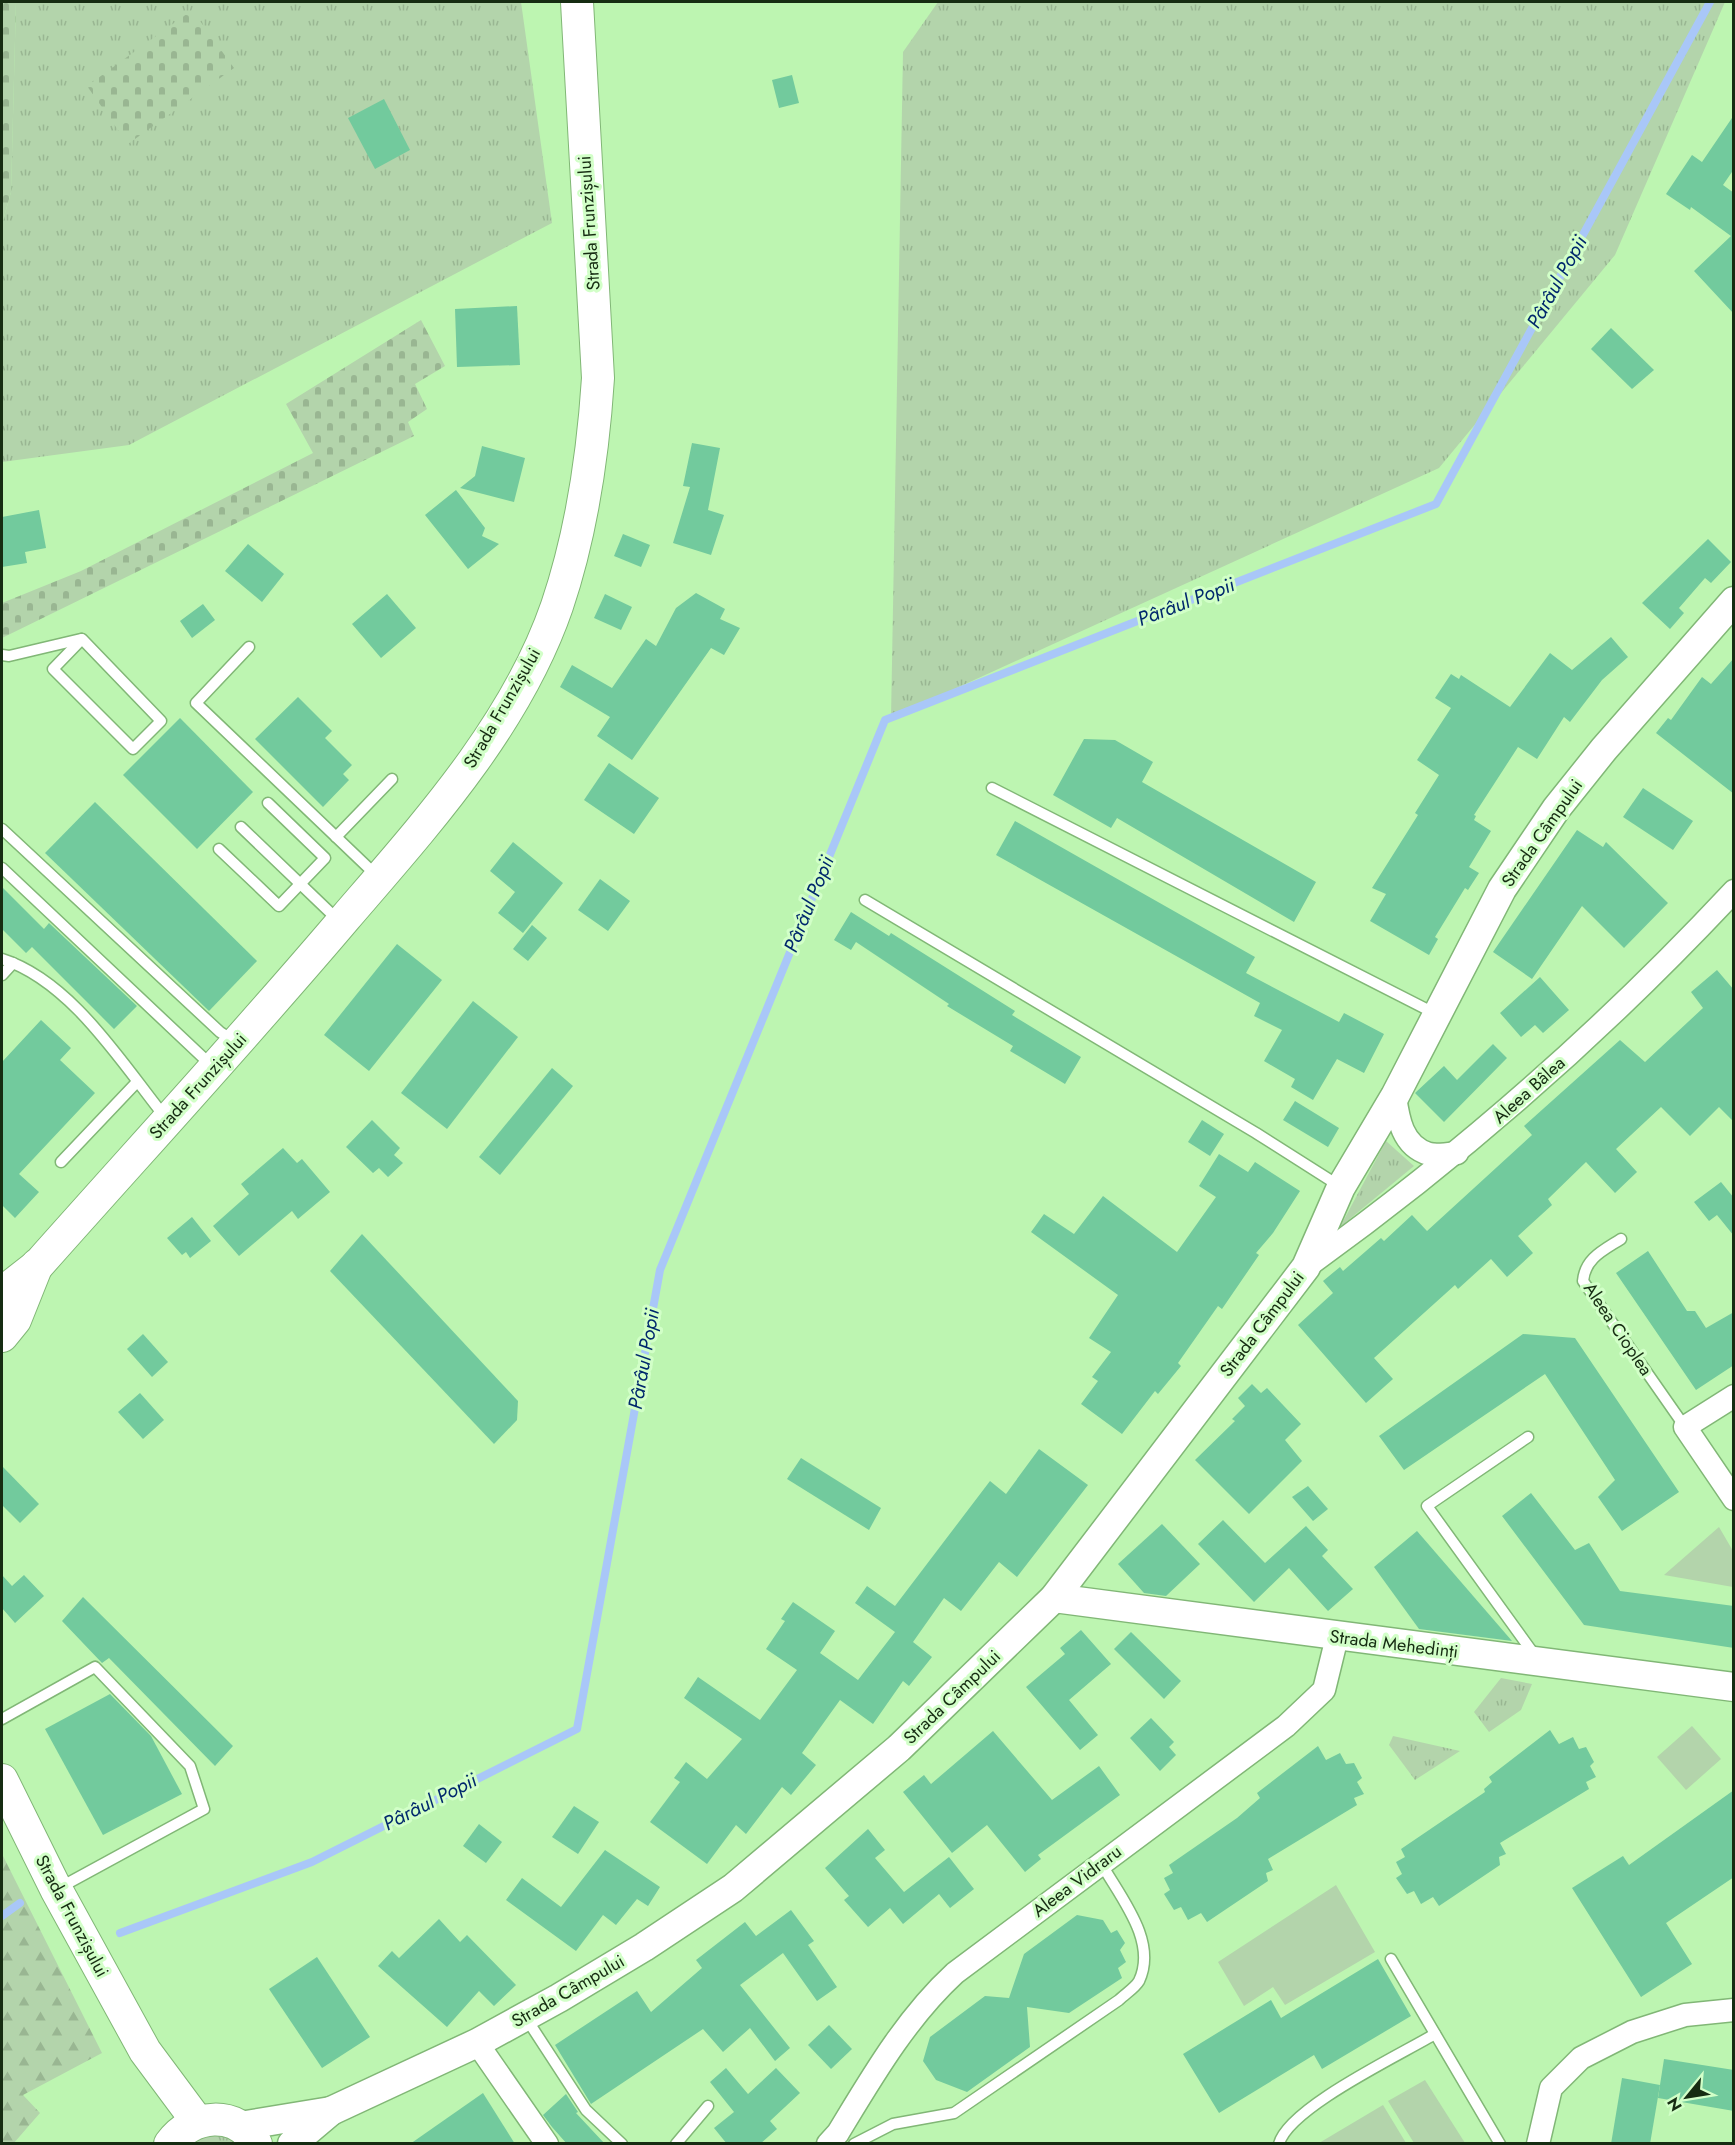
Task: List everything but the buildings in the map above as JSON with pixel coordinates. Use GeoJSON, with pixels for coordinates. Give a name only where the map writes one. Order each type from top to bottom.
{"type":"FeatureCollection","features":[{"type":"Feature","properties":{"kind":"main road","name":"Strada Frunzișului"},"geometry":{"type":"LineString","coordinates":[[2,1293],[38,1264],[215,1068],[341,923],[476,759],[528,672],[556,608],[576,540],[590,466],[598,378],[577,2]]}},
{"type":"Feature","properties":{"kind":"main road","name":"Strada Frunzișului"},"geometry":{"type":"LineString","coordinates":[[2,1336],[15,1320],[38,1264]]}},
{"type":"Feature","properties":{"kind":"main road","name":"Strada Frunzișului"},"geometry":{"type":"LineString","coordinates":[[2,1780],[56,1889],[145,2051]]}},
{"type":"Feature","properties":{"kind":"main road"},"geometry":{"type":"LineString","coordinates":[[145,2051],[197,2121]]}},
{"type":"Feature","properties":{"kind":"main road"},"geometry":{"type":"LineString","coordinates":[[145,2051],[171,2143]]}},
{"type":"Feature","properties":{"kind":"main road"},"geometry":{"type":"LineString","coordinates":[[171,2143],[183,2129],[197,2121],[219,2118],[248,2134]]}},
{"type":"Feature","properties":{"kind":"street","name":"Strada Câmpului"},"geometry":{"type":"LineString","coordinates":[[248,2134],[331,2111],[477,2043],[644,1947],[733,1888],[899,1748],[1054,1598],[1306,1267],[1341,1187],[1395,1096],[1502,890],[1557,809],[1604,749],[1734,601]]}},
{"type":"Feature","properties":{"kind":"street","name":"Aleea Bâlea"},"geometry":{"type":"LineString","coordinates":[[1306,1267],[1375,1218],[1457,1153],[1575,1048],[1734,891]]}},
{"type":"Feature","properties":{"kind":"street"},"geometry":{"type":"LineString","coordinates":[[1395,1096],[1400,1127],[1411,1143],[1429,1154],[1457,1153]]}},
{"type":"Feature","properties":{"kind":"street"},"geometry":{"type":"LineString","coordinates":[[1686,1427],[1734,1396]]}},
{"type":"Feature","properties":{"kind":"street","name":"Aleea Cioplea"},"geometry":{"type":"LineString","coordinates":[[1686,1427],[1734,1499]]}},
{"type":"Feature","properties":{"kind":"street","name":"Strada Mehedinți"},"geometry":{"type":"LineString","coordinates":[[1054,1598],[1337,1637],[1734,1687]]}},
{"type":"Feature","properties":{"kind":"street","name":"Aleea Vidraru"},"geometry":{"type":"LineString","coordinates":[[828,2144],[838,2133],[890,2049],[937,1990],[955,1973],[1286,1726],[1324,1690],[1337,1637]]}},
{"type":"Feature","properties":{"kind":"street"},"geometry":{"type":"LineString","coordinates":[[1538,2144],[1551,2088],[1581,2058],[1632,2031],[1684,2015],[1734,2010]]}},
{"type":"Feature","properties":{"kind":"street"},"geometry":{"type":"LineString","coordinates":[[477,2043],[547,2144]]}},
{"type":"Feature","properties":{"kind":"street","name":"Strada Câmpului"},"geometry":{"type":"LineString","coordinates":[[292,2144],[331,2111]]}},
{"type":"Feature","properties":{"kind":"lane"},"geometry":{"type":"LineString","coordinates":[[82,639],[161,721],[134,749],[53,669],[82,639]]}},
{"type":"Feature","properties":{"kind":"lane"},"geometry":{"type":"LineString","coordinates":[[2,655],[9,656],[82,639]]}},
{"type":"Feature","properties":{"kind":"lane"},"geometry":{"type":"LineString","coordinates":[[249,647],[196,703],[379,878]]}},
{"type":"Feature","properties":{"kind":"lane"},"geometry":{"type":"LineString","coordinates":[[336,837],[392,779]]}},
{"type":"Feature","properties":{"kind":"lane"},"geometry":{"type":"LineString","coordinates":[[992,788],[1437,1014]]}},
{"type":"Feature","properties":{"kind":"lane"},"geometry":{"type":"LineString","coordinates":[[219,849],[279,906],[325,858],[268,803]]}},
{"type":"Feature","properties":{"kind":"lane"},"geometry":{"type":"LineString","coordinates":[[241,827],[341,923]]}},
{"type":"Feature","properties":{"kind":"lane"},"geometry":{"type":"LineString","coordinates":[[2,829],[220,1032],[237,1043]]}},
{"type":"Feature","properties":{"kind":"lane"},"geometry":{"type":"LineString","coordinates":[[2,868],[215,1068]]}},
{"type":"Feature","properties":{"kind":"lane"},"geometry":{"type":"LineString","coordinates":[[865,900],[1256,1133],[1341,1187]]}},
{"type":"Feature","properties":{"kind":"lane"},"geometry":{"type":"LineString","coordinates":[[2,959],[49,982],[76,1007],[167,1120]]}},
{"type":"Feature","properties":{"kind":"lane"},"geometry":{"type":"LineString","coordinates":[[2,975],[13,963]]}},
{"type":"Feature","properties":{"kind":"lane"},"geometry":{"type":"LineString","coordinates":[[62,1162],[137,1083]]}},
{"type":"Feature","properties":{"kind":"lane","name":"Aleea Cioplea"},"geometry":{"type":"LineString","coordinates":[[1621,1239],[1593,1258],[1584,1269],[1583,1281],[1686,1427]]}},
{"type":"Feature","properties":{"kind":"lane"},"geometry":{"type":"LineString","coordinates":[[1528,1437],[1427,1506],[1540,1662]]}},
{"type":"Feature","properties":{"kind":"lane"},"geometry":{"type":"LineString","coordinates":[[2,1719],[95,1667],[190,1766],[204,1809],[56,1889]]}},
{"type":"Feature","properties":{"kind":"lane"},"geometry":{"type":"LineString","coordinates":[[854,2144],[893,2124],[954,2113],[1119,2000],[1138,1983],[1146,1961],[1141,1935],[1101,1863]]}},
{"type":"Feature","properties":{"kind":"lane"},"geometry":{"type":"LineString","coordinates":[[1391,1959],[1500,2144]]}},
{"type":"Feature","properties":{"kind":"lane"},"geometry":{"type":"LineString","coordinates":[[525,2016],[586,2110],[621,2144]]}},
{"type":"Feature","properties":{"kind":"lane"},"geometry":{"type":"LineString","coordinates":[[1279,2144],[1281,2134],[1300,2113],[1435,2034]]}},
{"type":"Feature","properties":{"kind":"lane"},"geometry":{"type":"LineString","coordinates":[[676,2144],[708,2106]]}},
{"type":"Feature","properties":{"kind":"green space"},"geometry":{"type":"Polygon","coordinates":[[[2,2],[16,2],[11,192],[2,224],[2,2]]]}},
{"type":"Feature","properties":{"kind":"green space"},"geometry":{"type":"Polygon","coordinates":[[[16,2],[521,2],[552,223],[129,445],[2,462],[2,224],[11,192],[16,2]]]}},
{"type":"Feature","properties":{"kind":"green space"},"geometry":{"type":"Polygon","coordinates":[[[938,2],[1725,2],[1615,255],[1439,468],[891,718],[903,52],[938,2]]]}},
{"type":"Feature","properties":{"kind":"green space"},"geometry":{"type":"Polygon","coordinates":[[[192,10],[234,68],[128,144],[87,86],[192,10]]]}},
{"type":"Feature","properties":{"kind":"green space"},"geometry":{"type":"Polygon","coordinates":[[[421,320],[445,366],[415,384],[427,409],[408,422],[414,436],[2,638],[2,603],[81,571],[313,453],[286,404],[421,320]]]}},
{"type":"Feature","properties":{"kind":"green space"},"geometry":{"type":"Polygon","coordinates":[[[1386,1141],[1414,1166],[1340,1227],[1386,1141]]]}},
{"type":"Feature","properties":{"kind":"green space"},"geometry":{"type":"Polygon","coordinates":[[[1719,1527],[1733,1551],[1733,1587],[1664,1575],[1719,1527]]]}},
{"type":"Feature","properties":{"kind":"green space"},"geometry":{"type":"Polygon","coordinates":[[[1501,1678],[1532,1684],[1521,1710],[1489,1732],[1474,1712],[1501,1678]]]}},
{"type":"Feature","properties":{"kind":"green space"},"geometry":{"type":"Polygon","coordinates":[[[1692,1726],[1721,1759],[1686,1790],[1657,1757],[1692,1726]]]}},
{"type":"Feature","properties":{"kind":"green space"},"geometry":{"type":"Polygon","coordinates":[[[1393,1736],[1460,1751],[1415,1780],[1389,1745],[1393,1736]]]}},
{"type":"Feature","properties":{"kind":"green space"},"geometry":{"type":"Polygon","coordinates":[[[2,1854],[102,2053],[23,2095],[40,2113],[13,2144],[2,2143],[2,1854]]]}},
{"type":"Feature","properties":{"kind":"green space"},"geometry":{"type":"Polygon","coordinates":[[[1336,1885],[1375,1952],[1285,2005],[1273,1987],[1244,2006],[1218,1962],[1336,1885]]]}},
{"type":"Feature","properties":{"kind":"green space"},"geometry":{"type":"Polygon","coordinates":[[[1425,2080],[1465,2143],[1414,2143],[1388,2101],[1425,2080]]]}},
{"type":"Feature","properties":{"kind":"green space"},"geometry":{"type":"Polygon","coordinates":[[[1383,2105],[1406,2143],[1319,2143],[1383,2105]]]}},
{"type":"Feature","properties":{"kind":"green space"},"geometry":{"type":"Polygon","coordinates":[[[208,2130],[244,2144],[184,2144],[208,2130]]]}},
{"type":"Feature","properties":{"kind":"waterway","name":"Pârâul Popii"},"geometry":{"type":"LineString","coordinates":[[120,1933],[312,1862],[577,1729],[660,1270],[885,720],[1436,504],[1710,2]]}},
{"type":"Feature","properties":{"kind":"waterway","name":"Pârâul Popii"},"geometry":{"type":"LineString","coordinates":[[2,1916],[20,1903]]}}]}
